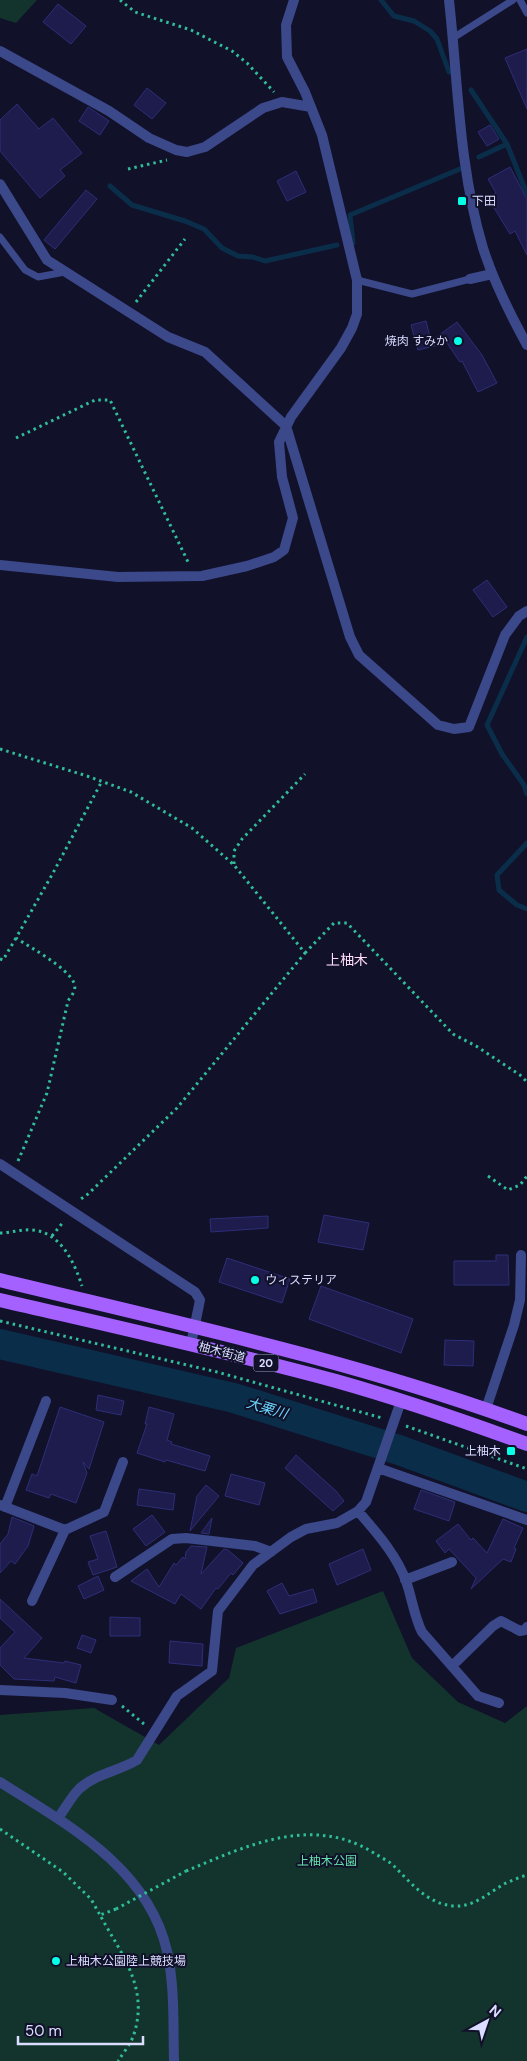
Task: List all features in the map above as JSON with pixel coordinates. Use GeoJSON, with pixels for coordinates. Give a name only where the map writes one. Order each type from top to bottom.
{"type":"FeatureCollection","features":[{"type":"Feature","properties":{"kind":"main road","name":"柚木街道"},"geometry":{"type":"LineString","coordinates":[[0,1280],[346,1365],[486,1409],[527,1424]]}},
{"type":"Feature","properties":{"kind":"main road","name":"柚木街道"},"geometry":{"type":"LineString","coordinates":[[0,1300],[191,1344],[336,1381],[527,1444]]}},
{"type":"Feature","properties":{"kind":"street"},"geometry":{"type":"LineString","coordinates":[[0,565],[118,577],[202,576],[247,566],[274,557],[284,550],[293,518],[282,477],[279,442],[291,417],[341,348],[357,314],[357,280],[322,135],[287,57],[286,25],[294,0]]}},
{"type":"Feature","properties":{"kind":"street"},"geometry":{"type":"LineString","coordinates":[[448,0],[465,161],[473,209],[492,274],[527,346]]}},
{"type":"Feature","properties":{"kind":"street"},"geometry":{"type":"LineString","coordinates":[[0,51],[109,111],[149,138],[176,150],[187,152],[205,147],[263,108],[282,102],[311,107]]}},
{"type":"Feature","properties":{"kind":"street"},"geometry":{"type":"LineString","coordinates":[[0,184],[47,260],[168,337],[206,352],[286,426],[350,637],[359,655],[438,725],[454,729],[469,727],[505,635],[519,616],[527,610]]}},
{"type":"Feature","properties":{"kind":"street"},"geometry":{"type":"LineString","coordinates":[[470,278],[492,274]]}},
{"type":"Feature","properties":{"kind":"street"},"geometry":{"type":"LineString","coordinates":[[0,1164],[195,1292],[200,1300],[191,1344]]}},
{"type":"Feature","properties":{"kind":"street"},"geometry":{"type":"LineString","coordinates":[[486,1409],[523,1299],[521,1255]]}},
{"type":"Feature","properties":{"kind":"street"},"geometry":{"type":"LineString","coordinates":[[46,1401],[2,1506],[65,1530]]}},
{"type":"Feature","properties":{"kind":"street"},"geometry":{"type":"LineString","coordinates":[[58,1818],[79,1789],[106,1773],[126,1766],[136,1760],[177,1696],[212,1671],[218,1611],[253,1565],[291,1537],[306,1529],[337,1523],[358,1511],[366,1502],[401,1401]]}},
{"type":"Feature","properties":{"kind":"street"},"geometry":{"type":"LineString","coordinates":[[32,1600],[65,1530],[104,1512],[123,1462]]}},
{"type":"Feature","properties":{"kind":"street"},"geometry":{"type":"LineString","coordinates":[[379,1465],[527,1520]]}},
{"type":"Feature","properties":{"kind":"street"},"geometry":{"type":"LineString","coordinates":[[358,1511],[386,1544],[406,1580],[416,1621],[431,1644],[478,1696],[499,1703]]}},
{"type":"Feature","properties":{"kind":"street"},"geometry":{"type":"LineString","coordinates":[[115,1577],[172,1539],[186,1538],[255,1546],[271,1552]]}},
{"type":"Feature","properties":{"kind":"street"},"geometry":{"type":"LineString","coordinates":[[406,1580],[452,1562]]}},
{"type":"Feature","properties":{"kind":"street"},"geometry":{"type":"LineString","coordinates":[[452,1666],[493,1626],[501,1621],[520,1631],[526,1630],[527,1627]]}},
{"type":"Feature","properties":{"kind":"street"},"geometry":{"type":"LineString","coordinates":[[0,1690],[65,1692],[112,1700]]}},
{"type":"Feature","properties":{"kind":"street"},"geometry":{"type":"LineString","coordinates":[[0,1782],[58,1818],[103,1851],[129,1877],[138,1889],[161,1932],[166,1949],[173,1992],[174,2061]]}},
{"type":"Feature","properties":{"kind":"lane"},"geometry":{"type":"LineString","coordinates":[[453,38],[513,0]]}},
{"type":"Feature","properties":{"kind":"lane"},"geometry":{"type":"LineString","coordinates":[[520,0],[527,13]]}},
{"type":"Feature","properties":{"kind":"lane"},"geometry":{"type":"LineString","coordinates":[[0,237],[25,270],[38,277],[65,272]]}},
{"type":"Feature","properties":{"kind":"lane"},"geometry":{"type":"LineString","coordinates":[[357,280],[412,294],[470,278]]}},
{"type":"Feature","properties":{"kind":"path"},"geometry":{"type":"LineString","coordinates":[[120,0],[135,12],[191,30],[232,51],[247,63],[282,102]]}},
{"type":"Feature","properties":{"kind":"path"},"geometry":{"type":"LineString","coordinates":[[128,169],[175,158],[187,152]]}},
{"type":"Feature","properties":{"kind":"path"},"geometry":{"type":"LineString","coordinates":[[128,312],[185,239]]}},
{"type":"Feature","properties":{"kind":"path"},"geometry":{"type":"LineString","coordinates":[[16,438],[95,400],[110,400],[195,576]]}},
{"type":"Feature","properties":{"kind":"path"},"geometry":{"type":"LineString","coordinates":[[0,750],[102,781],[143,797],[192,828],[234,865],[305,953]]}},
{"type":"Feature","properties":{"kind":"path"},"geometry":{"type":"LineString","coordinates":[[234,865],[234,851],[242,839],[305,774]]}},
{"type":"Feature","properties":{"kind":"path"},"geometry":{"type":"LineString","coordinates":[[0,959],[3,960],[16,938],[102,781]]}},
{"type":"Feature","properties":{"kind":"path"},"geometry":{"type":"LineString","coordinates":[[52,1236],[69,1210],[177,1108],[305,953],[334,923],[347,923],[453,1034],[520,1075],[527,1082]]}},
{"type":"Feature","properties":{"kind":"path"},"geometry":{"type":"LineString","coordinates":[[12,1158],[19,1161],[47,1093],[68,1001],[75,989],[75,984],[65,971],[16,938]]}},
{"type":"Feature","properties":{"kind":"path"},"geometry":{"type":"LineString","coordinates":[[488,1176],[508,1190],[520,1185],[527,1176]]}},
{"type":"Feature","properties":{"kind":"path"},"geometry":{"type":"LineString","coordinates":[[0,1233],[30,1230],[52,1236],[64,1248],[82,1286]]}},
{"type":"Feature","properties":{"kind":"path"},"geometry":{"type":"LineString","coordinates":[[0,1321],[217,1372],[394,1424],[527,1469]]}},
{"type":"Feature","properties":{"kind":"path"},"geometry":{"type":"LineString","coordinates":[[112,1700],[130,1710],[153,1733]]}},
{"type":"Feature","properties":{"kind":"path"},"geometry":{"type":"LineString","coordinates":[[0,1829],[63,1872],[91,1898],[115,1943],[127,1960],[136,1986],[139,2012],[134,2036],[118,2061]]}},
{"type":"Feature","properties":{"kind":"path"},"geometry":{"type":"LineString","coordinates":[[100,1915],[116,1909],[186,1871],[267,1840],[302,1835],[328,1836],[359,1844],[390,1863],[417,1889],[433,1900],[454,1906],[474,1903],[506,1883],[527,1875]]}},
{"type":"Feature","properties":{"kind":"green space"},"geometry":{"type":"Polygon","coordinates":[[[0,0],[37,0],[16,23],[0,18],[0,0]]]}},
{"type":"Feature","properties":{"kind":"green space","name":"上柚木公園"},"geometry":{"type":"Polygon","coordinates":[[[383,1591],[412,1658],[458,1702],[505,1723],[527,1706],[527,2061],[0,2061],[0,1715],[94,1708],[159,1745],[229,1678],[236,1648],[383,1591]]]}},
{"type":"Feature","properties":{"kind":"building"},"geometry":{"type":"Polygon","coordinates":[[[58,4],[86,26],[71,44],[43,22],[58,4]]]}},
{"type":"Feature","properties":{"kind":"building"},"geometry":{"type":"Polygon","coordinates":[[[527,49],[527,109],[505,58],[527,49]]]}},
{"type":"Feature","properties":{"kind":"building"},"geometry":{"type":"Polygon","coordinates":[[[147,88],[166,103],[152,119],[134,105],[147,88]]]}},
{"type":"Feature","properties":{"kind":"building"},"geometry":{"type":"Polygon","coordinates":[[[17,104],[39,129],[53,118],[82,153],[60,170],[65,176],[40,198],[0,151],[0,120],[17,104]]]}},
{"type":"Feature","properties":{"kind":"building"},"geometry":{"type":"Polygon","coordinates":[[[88,107],[109,121],[100,135],[79,121],[88,107]]]}},
{"type":"Feature","properties":{"kind":"building"},"geometry":{"type":"Polygon","coordinates":[[[490,125],[499,139],[487,146],[478,132],[490,125]]]}},
{"type":"Feature","properties":{"kind":"building"},"geometry":{"type":"Polygon","coordinates":[[[510,167],[527,199],[527,255],[515,231],[510,234],[488,198],[496,193],[488,179],[510,167]]]}},
{"type":"Feature","properties":{"kind":"building"},"geometry":{"type":"Polygon","coordinates":[[[296,171],[306,192],[287,201],[277,181],[296,171]]]}},
{"type":"Feature","properties":{"kind":"building"},"geometry":{"type":"Polygon","coordinates":[[[86,190],[97,199],[55,249],[44,240],[86,190]]]}},
{"type":"Feature","properties":{"kind":"building"},"geometry":{"type":"Polygon","coordinates":[[[426,321],[431,341],[457,322],[482,355],[497,383],[478,392],[462,361],[460,362],[447,343],[418,350],[411,325],[426,321]]]}},
{"type":"Feature","properties":{"kind":"building"},"geometry":{"type":"Polygon","coordinates":[[[487,580],[507,607],[493,617],[473,590],[487,580]]]}},
{"type":"Feature","properties":{"kind":"building"},"geometry":{"type":"Polygon","coordinates":[[[324,1215],[369,1223],[363,1250],[318,1242],[324,1215]]]}},
{"type":"Feature","properties":{"kind":"building"},"geometry":{"type":"Polygon","coordinates":[[[268,1216],[268,1228],[211,1232],[210,1219],[268,1216]]]}},
{"type":"Feature","properties":{"kind":"building"},"geometry":{"type":"Polygon","coordinates":[[[496,1255],[508,1255],[509,1285],[454,1285],[454,1261],[496,1261],[496,1255]]]}},
{"type":"Feature","properties":{"kind":"building","name":"ウィステリア"},"geometry":{"type":"Polygon","coordinates":[[[227,1258],[290,1279],[282,1303],[219,1282],[227,1258]]]}},
{"type":"Feature","properties":{"kind":"building"},"geometry":{"type":"Polygon","coordinates":[[[321,1286],[413,1319],[401,1353],[309,1319],[321,1286]]]}},
{"type":"Feature","properties":{"kind":"building"},"geometry":{"type":"Polygon","coordinates":[[[445,1340],[474,1341],[473,1366],[444,1365],[445,1340]]]}},
{"type":"Feature","properties":{"kind":"building"},"geometry":{"type":"Polygon","coordinates":[[[98,1395],[124,1401],[121,1415],[96,1410],[98,1395]]]}},
{"type":"Feature","properties":{"kind":"building"},"geometry":{"type":"Polygon","coordinates":[[[60,1407],[104,1422],[89,1469],[83,1462],[87,1473],[76,1503],[51,1494],[49,1498],[26,1490],[32,1474],[37,1476],[60,1407]]]}},
{"type":"Feature","properties":{"kind":"building"},"geometry":{"type":"Polygon","coordinates":[[[149,1407],[174,1414],[167,1440],[172,1442],[171,1444],[210,1456],[205,1471],[166,1460],[165,1462],[137,1453],[147,1424],[145,1424],[149,1407]]]}},
{"type":"Feature","properties":{"kind":"building"},"geometry":{"type":"Polygon","coordinates":[[[296,1455],[336,1491],[344,1501],[333,1511],[285,1468],[296,1455]]]}},
{"type":"Feature","properties":{"kind":"building"},"geometry":{"type":"Polygon","coordinates":[[[231,1474],[265,1483],[259,1505],[225,1496],[231,1474]]]}},
{"type":"Feature","properties":{"kind":"building"},"geometry":{"type":"Polygon","coordinates":[[[206,1485],[219,1496],[190,1531],[197,1496],[206,1485]]]}},
{"type":"Feature","properties":{"kind":"building"},"geometry":{"type":"Polygon","coordinates":[[[139,1489],[175,1494],[173,1510],[137,1505],[139,1489]]]}},
{"type":"Feature","properties":{"kind":"building"},"geometry":{"type":"Polygon","coordinates":[[[421,1490],[455,1502],[449,1521],[414,1509],[421,1490]]]}},
{"type":"Feature","properties":{"kind":"building"},"geometry":{"type":"Polygon","coordinates":[[[152,1515],[165,1532],[146,1546],[133,1529],[152,1515]]]}},
{"type":"Feature","properties":{"kind":"building"},"geometry":{"type":"Polygon","coordinates":[[[12,1517],[34,1526],[28,1546],[15,1564],[11,1561],[0,1573],[0,1544],[8,1534],[12,1517]]]}},
{"type":"Feature","properties":{"kind":"building"},"geometry":{"type":"Polygon","coordinates":[[[212,1518],[209,1534],[201,1533],[212,1518]]]}},
{"type":"Feature","properties":{"kind":"building"},"geometry":{"type":"Polygon","coordinates":[[[503,1519],[523,1528],[514,1548],[516,1549],[511,1562],[503,1559],[471,1589],[476,1578],[449,1549],[445,1553],[436,1541],[458,1524],[471,1540],[473,1538],[487,1553],[503,1519]]]}},
{"type":"Feature","properties":{"kind":"building"},"geometry":{"type":"Polygon","coordinates":[[[106,1531],[117,1567],[93,1575],[88,1562],[98,1559],[90,1536],[106,1531]]]}},
{"type":"Feature","properties":{"kind":"building"},"geometry":{"type":"Polygon","coordinates":[[[191,1546],[207,1547],[201,1574],[224,1549],[228,1550],[243,1563],[233,1575],[231,1573],[218,1589],[216,1588],[201,1609],[181,1594],[175,1604],[131,1581],[147,1569],[159,1587],[174,1563],[176,1565],[183,1557],[185,1559],[186,1552],[191,1546]]]}},
{"type":"Feature","properties":{"kind":"building"},"geometry":{"type":"Polygon","coordinates":[[[363,1549],[371,1570],[337,1585],[329,1564],[363,1549]]]}},
{"type":"Feature","properties":{"kind":"building"},"geometry":{"type":"Polygon","coordinates":[[[98,1576],[104,1590],[84,1599],[78,1586],[98,1576]]]}},
{"type":"Feature","properties":{"kind":"building"},"geometry":{"type":"Polygon","coordinates":[[[282,1583],[289,1596],[313,1589],[317,1602],[280,1614],[267,1591],[282,1583]]]}},
{"type":"Feature","properties":{"kind":"building"},"geometry":{"type":"Polygon","coordinates":[[[0,1599],[42,1638],[24,1658],[64,1663],[65,1661],[81,1665],[76,1683],[55,1677],[54,1681],[14,1679],[0,1665],[0,1648],[15,1632],[0,1618],[0,1599]]]}},
{"type":"Feature","properties":{"kind":"building"},"geometry":{"type":"Polygon","coordinates":[[[110,1617],[140,1618],[140,1636],[110,1636],[110,1617]]]}},
{"type":"Feature","properties":{"kind":"building"},"geometry":{"type":"Polygon","coordinates":[[[82,1635],[96,1640],[91,1653],[77,1648],[82,1635]]]}},
{"type":"Feature","properties":{"kind":"building"},"geometry":{"type":"Polygon","coordinates":[[[170,1641],[203,1644],[202,1666],[169,1663],[170,1641]]]}},
{"type":"Feature","properties":{"kind":"waterway"},"geometry":{"type":"LineString","coordinates":[[381,0],[394,16],[414,21],[430,31],[437,39],[449,72]]}},
{"type":"Feature","properties":{"kind":"waterway"},"geometry":{"type":"LineString","coordinates":[[471,90],[507,144],[527,194]]}},
{"type":"Feature","properties":{"kind":"waterway"},"geometry":{"type":"LineString","coordinates":[[479,157],[507,144]]}},
{"type":"Feature","properties":{"kind":"waterway"},"geometry":{"type":"LineString","coordinates":[[353,243],[350,215],[460,169]]}},
{"type":"Feature","properties":{"kind":"waterway"},"geometry":{"type":"LineString","coordinates":[[110,186],[132,205],[185,221],[204,229],[222,248],[238,256],[253,257],[265,261],[337,245]]}},
{"type":"Feature","properties":{"kind":"waterway"},"geometry":{"type":"LineString","coordinates":[[527,637],[487,725],[502,754],[524,785],[527,794]]}},
{"type":"Feature","properties":{"kind":"waterway"},"geometry":{"type":"LineString","coordinates":[[527,843],[497,875],[499,890],[517,905],[527,909]]}},
{"type":"Feature","properties":{"kind":"waterway","name":"大栗川"},"geometry":{"type":"LineString","coordinates":[[0,1344],[234,1398],[399,1450],[527,1497]]}},
{"type":"Feature","properties":{"kind":"place","name":"下田"},"geometry":{"type":"Point","coordinates":[462,201]}},
{"type":"Feature","properties":{"kind":"place","name":"焼肉 すみか"},"geometry":{"type":"Point","coordinates":[458,341]}},
{"type":"Feature","properties":{"kind":"place","name":"ウィステリア"},"geometry":{"type":"Point","coordinates":[255,1280]}},
{"type":"Feature","properties":{"kind":"place","name":"上柚木"},"geometry":{"type":"Point","coordinates":[511,1451]}},
{"type":"Feature","properties":{"kind":"place","name":"上柚木公園陸上競技場"},"geometry":{"type":"Point","coordinates":[56,1961]}},
{"type":"Feature","properties":{"kind":"district","name":"上柚木"},"geometry":{"type":"Point","coordinates":[347,960]}}]}
